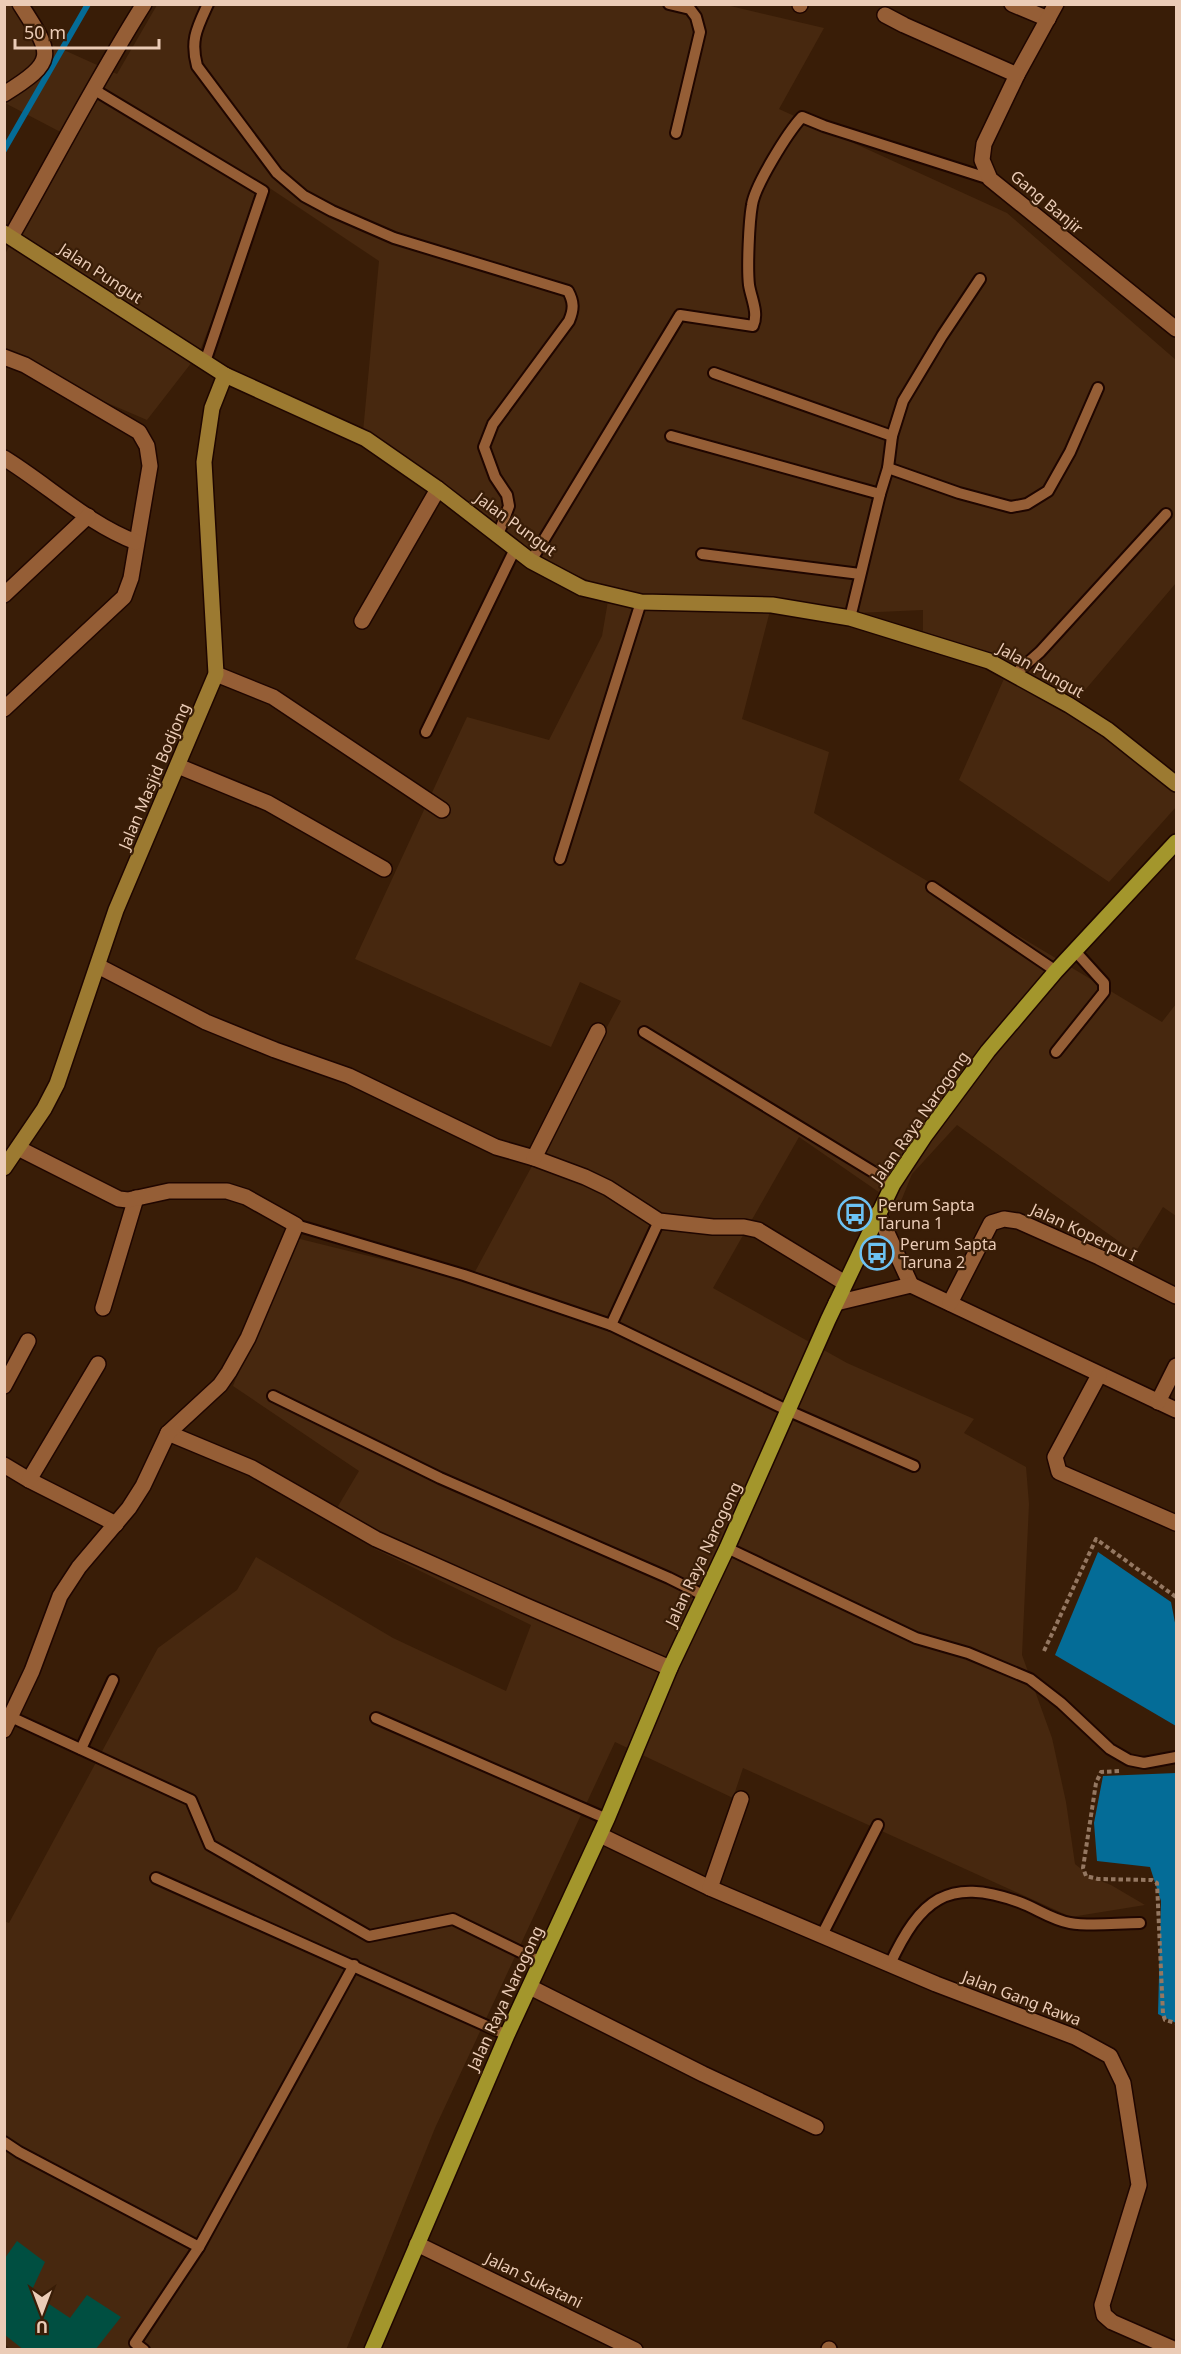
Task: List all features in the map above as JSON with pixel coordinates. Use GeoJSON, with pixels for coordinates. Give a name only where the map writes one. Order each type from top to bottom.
{"type":"FeatureCollection","features":[{"type":"Feature","properties":{"kind":"main road","name":"Jalan Raya Narogong"},"geometry":{"type":"LineString","coordinates":[[372,2349],[507,2035],[600,1835],[670,1668],[727,1548],[845,1283],[893,1184],[924,1137],[988,1051],[1056,971],[1176,842]]}},
{"type":"Feature","properties":{"kind":"street"},"geometry":{"type":"LineString","coordinates":[[4,94],[42,67],[46,54],[43,41],[20,4]]}},
{"type":"Feature","properties":{"kind":"street"},"geometry":{"type":"LineString","coordinates":[[7,239],[109,60],[144,4]]}},
{"type":"Feature","properties":{"kind":"street"},"geometry":{"type":"LineString","coordinates":[[1012,4],[1048,19]]}},
{"type":"Feature","properties":{"kind":"street","name":"Gang Banjir"},"geometry":{"type":"LineString","coordinates":[[1056,4],[1017,75],[984,144],[982,160],[990,178],[1176,329]]}},
{"type":"Feature","properties":{"kind":"street"},"geometry":{"type":"LineString","coordinates":[[885,15],[1017,75]]}},
{"type":"Feature","properties":{"kind":"street","name":"Jalan Pungut"},"geometry":{"type":"LineString","coordinates":[[7,239],[225,375],[366,440],[438,489],[531,561],[582,588],[641,603],[772,605],[850,618],[990,661],[1069,705],[1108,730],[1176,784]]}},
{"type":"Feature","properties":{"kind":"street"},"geometry":{"type":"LineString","coordinates":[[4,357],[25,365],[139,432],[147,447],[150,466],[131,578],[124,597],[4,709]]}},
{"type":"Feature","properties":{"kind":"street","name":"Jalan Masjid Bodjong"},"geometry":{"type":"LineString","coordinates":[[4,1168],[57,1084],[116,910],[216,674],[204,462],[212,408],[225,375]]}},
{"type":"Feature","properties":{"kind":"street"},"geometry":{"type":"LineString","coordinates":[[6,461],[111,533],[136,542]]}},
{"type":"Feature","properties":{"kind":"street"},"geometry":{"type":"LineString","coordinates":[[362,621],[438,489]]}},
{"type":"Feature","properties":{"kind":"street"},"geometry":{"type":"LineString","coordinates":[[4,595],[88,516]]}},
{"type":"Feature","properties":{"kind":"street"},"geometry":{"type":"LineString","coordinates":[[216,674],[273,697],[442,810]]}},
{"type":"Feature","properties":{"kind":"street"},"geometry":{"type":"LineString","coordinates":[[178,766],[268,803],[384,869]]}},
{"type":"Feature","properties":{"kind":"street"},"geometry":{"type":"LineString","coordinates":[[98,966],[206,1022],[348,1076],[496,1147],[534,1158],[608,1188],[659,1221],[758,1230],[845,1283]]}},
{"type":"Feature","properties":{"kind":"street"},"geometry":{"type":"LineString","coordinates":[[534,1158],[598,1031]]}},
{"type":"Feature","properties":{"kind":"street"},"geometry":{"type":"LineString","coordinates":[[7,1720],[33,1671],[60,1596],[79,1567],[116,1524],[143,1486],[168,1433],[220,1385],[240,1355],[296,1225],[237,1193],[169,1191],[119,1199],[18,1148]]}},
{"type":"Feature","properties":{"kind":"street"},"geometry":{"type":"LineString","coordinates":[[103,1308],[136,1198]]}},
{"type":"Feature","properties":{"kind":"street"},"geometry":{"type":"LineString","coordinates":[[878,1213],[911,1285]]}},
{"type":"Feature","properties":{"kind":"street","name":"Jalan Koperpu I"},"geometry":{"type":"LineString","coordinates":[[950,1303],[991,1223],[1004,1218],[1018,1221],[1099,1257],[1176,1296]]}},
{"type":"Feature","properties":{"kind":"street"},"geometry":{"type":"LineString","coordinates":[[836,1303],[911,1285],[1176,1410]]}},
{"type":"Feature","properties":{"kind":"street"},"geometry":{"type":"LineString","coordinates":[[4,1386],[28,1341]]}},
{"type":"Feature","properties":{"kind":"street"},"geometry":{"type":"LineString","coordinates":[[29,1480],[98,1364]]}},
{"type":"Feature","properties":{"kind":"street"},"geometry":{"type":"LineString","coordinates":[[1158,1402],[1176,1366]]}},
{"type":"Feature","properties":{"kind":"street"},"geometry":{"type":"LineString","coordinates":[[1099,1375],[1055,1457],[1059,1472],[1176,1523]]}},
{"type":"Feature","properties":{"kind":"street"},"geometry":{"type":"LineString","coordinates":[[168,1433],[252,1468],[376,1539],[670,1668]]}},
{"type":"Feature","properties":{"kind":"street"},"geometry":{"type":"LineString","coordinates":[[4,1465],[116,1524]]}},
{"type":"Feature","properties":{"kind":"street"},"geometry":{"type":"LineString","coordinates":[[710,1888],[741,1799]]}},
{"type":"Feature","properties":{"kind":"street","name":"Jalan Gang Rawa"},"geometry":{"type":"LineString","coordinates":[[600,1835],[710,1888],[890,1964],[1075,2037],[1110,2056],[1123,2083],[1139,2185],[1102,2305],[1104,2315],[1112,2322],[1176,2349]]}},
{"type":"Feature","properties":{"kind":"street"},"geometry":{"type":"LineString","coordinates":[[530,1987],[703,2074],[816,2127]]}},
{"type":"Feature","properties":{"kind":"street","name":"Jalan Sukatani"},"geometry":{"type":"LineString","coordinates":[[417,2244],[616,2345],[635,2349]]}},
{"type":"Feature","properties":{"kind":"lane"},"geometry":{"type":"LineString","coordinates":[[208,4],[194,35],[193,52],[197,66],[277,173],[304,196],[394,238],[568,291],[573,310],[569,321],[493,423],[484,447],[495,477],[507,495],[509,506],[498,535]]}},
{"type":"Feature","properties":{"kind":"lane"},"geometry":{"type":"LineString","coordinates":[[669,4],[690,9],[696,17],[700,32],[676,133]]}},
{"type":"Feature","properties":{"kind":"lane"},"geometry":{"type":"LineString","coordinates":[[93,90],[263,191],[206,362]]}},
{"type":"Feature","properties":{"kind":"lane"},"geometry":{"type":"LineString","coordinates":[[531,561],[680,315],[753,326],[755,323],[754,303],[749,284],[752,204],[770,165],[792,128],[802,117],[990,178]]}},
{"type":"Feature","properties":{"kind":"lane"},"geometry":{"type":"LineString","coordinates":[[850,618],[888,468],[892,436],[903,400],[980,279]]}},
{"type":"Feature","properties":{"kind":"lane"},"geometry":{"type":"LineString","coordinates":[[714,373],[892,436]]}},
{"type":"Feature","properties":{"kind":"lane"},"geometry":{"type":"LineString","coordinates":[[888,468],[959,493],[1011,507],[1028,504],[1048,490],[1070,452],[1098,388]]}},
{"type":"Feature","properties":{"kind":"lane"},"geometry":{"type":"LineString","coordinates":[[671,436],[880,494]]}},
{"type":"Feature","properties":{"kind":"lane"},"geometry":{"type":"LineString","coordinates":[[1014,675],[1040,652],[1166,514]]}},
{"type":"Feature","properties":{"kind":"lane"},"geometry":{"type":"LineString","coordinates":[[426,732],[515,549]]}},
{"type":"Feature","properties":{"kind":"lane"},"geometry":{"type":"LineString","coordinates":[[702,554],[860,574]]}},
{"type":"Feature","properties":{"kind":"lane"},"geometry":{"type":"LineString","coordinates":[[560,859],[641,603]]}},
{"type":"Feature","properties":{"kind":"lane"},"geometry":{"type":"LineString","coordinates":[[932,887],[1056,971]]}},
{"type":"Feature","properties":{"kind":"lane"},"geometry":{"type":"LineString","coordinates":[[1056,1052],[1104,992],[1104,983],[1075,951]]}},
{"type":"Feature","properties":{"kind":"lane"},"geometry":{"type":"LineString","coordinates":[[644,1032],[893,1184]]}},
{"type":"Feature","properties":{"kind":"lane"},"geometry":{"type":"LineString","coordinates":[[611,1325],[659,1221]]}},
{"type":"Feature","properties":{"kind":"lane"},"geometry":{"type":"LineString","coordinates":[[296,1225],[464,1275],[611,1325],[789,1411],[914,1466]]}},
{"type":"Feature","properties":{"kind":"lane"},"geometry":{"type":"LineString","coordinates":[[273,1396],[440,1478],[705,1596]]}},
{"type":"Feature","properties":{"kind":"lane"},"geometry":{"type":"LineString","coordinates":[[727,1548],[916,1638],[968,1653],[1030,1679],[1061,1703],[1110,1749],[1129,1760],[1144,1763],[1176,1757]]}},
{"type":"Feature","properties":{"kind":"lane"},"geometry":{"type":"LineString","coordinates":[[81,1749],[113,1680]]}},
{"type":"Feature","properties":{"kind":"lane"},"geometry":{"type":"LineString","coordinates":[[376,1718],[607,1819]]}},
{"type":"Feature","properties":{"kind":"lane"},"geometry":{"type":"LineString","coordinates":[[7,1720],[81,1749],[191,1800],[210,1845],[369,1936],[453,1919],[541,1962]]}},
{"type":"Feature","properties":{"kind":"lane"},"geometry":{"type":"LineString","coordinates":[[822,1935],[878,1825]]}},
{"type":"Feature","properties":{"kind":"lane"},"geometry":{"type":"LineString","coordinates":[[156,1878],[507,2035]]}},
{"type":"Feature","properties":{"kind":"lane"},"geometry":{"type":"LineString","coordinates":[[890,1964],[904,1934],[927,1907],[941,1897],[960,1892],[986,1892],[1020,1902],[1071,1924],[1140,1923]]}},
{"type":"Feature","properties":{"kind":"lane"},"geometry":{"type":"LineString","coordinates":[[144,2349],[135,2343],[200,2247],[354,1965]]}},
{"type":"Feature","properties":{"kind":"lane"},"geometry":{"type":"LineString","coordinates":[[4,2142],[200,2247]]}},
{"type":"Feature","properties":{"kind":"path"},"geometry":{"type":"LineString","coordinates":[[1044,1651],[1096,1539],[1176,1597]]}},
{"type":"Feature","properties":{"kind":"path"},"geometry":{"type":"LineString","coordinates":[[1130,1770],[1101,1772],[1096,1783],[1083,1868],[1086,1876],[1098,1879],[1152,1880],[1157,1883],[1162,2014],[1165,2020],[1176,2023]]}},
{"type":"Feature","properties":{"kind":"shaded area"},"geometry":{"type":"Polygon","coordinates":[[[722,4],[824,28],[779,109],[1007,213],[1176,360],[1176,583],[1074,703],[1176,778],[1176,807],[1109,882],[959,780],[1007,672],[923,643],[923,610],[834,614],[772,603],[742,719],[829,752],[814,813],[1162,1022],[1176,1004],[1176,1216],[1163,1207],[1135,1253],[957,1125],[912,1174],[899,1206],[799,1137],[713,1288],[847,1363],[974,1419],[964,1433],[1026,1467],[1029,1504],[1022,1655],[1052,1738],[1066,1802],[1075,1864],[1091,1877],[1111,1885],[1145,1905],[1071,1917],[743,1768],[733,1798],[615,1742],[435,2128],[346,2350],[11,2350],[5,2344],[4,1921],[9,1923],[158,1648],[237,1590],[256,1557],[393,1638],[506,1691],[531,1625],[375,1549],[331,1518],[359,1471],[233,1386],[292,1237],[470,1281],[621,1001],[580,982],[551,1047],[355,959],[467,717],[549,740],[602,636],[610,589],[544,562],[363,432],[379,261],[265,185],[199,353],[147,420],[5,359],[5,254],[72,138],[5,103],[5,5],[13,5],[33,36],[117,74],[157,5],[722,4]]]}},
{"type":"Feature","properties":{"kind":"water"},"geometry":{"type":"Polygon","coordinates":[[[1098,1552],[1171,1602],[1176,1628],[1176,1726],[1055,1655],[1098,1552]]]}},
{"type":"Feature","properties":{"kind":"water"},"geometry":{"type":"Polygon","coordinates":[[[1176,1773],[1176,2023],[1158,2014],[1161,1901],[1150,1867],[1097,1861],[1094,1823],[1103,1776],[1176,1773]]]}},
{"type":"Feature","properties":{"kind":"building"},"geometry":{"type":"Polygon","coordinates":[[[17,2241],[45,2262],[31,2292],[70,2318],[87,2295],[121,2317],[95,2350],[24,2350],[5,2335],[5,2258],[17,2241]]]}},
{"type":"Feature","properties":{"kind":"waterway"},"geometry":{"type":"LineString","coordinates":[[4,150],[88,4]]}},
{"type":"Feature","properties":{"kind":"place","name":"Perum Sapta Taruna 1"},"geometry":{"type":"Point","coordinates":[855,1214]}},
{"type":"Feature","properties":{"kind":"place","name":"Perum Sapta Taruna 2"},"geometry":{"type":"Point","coordinates":[877,1253]}}]}
